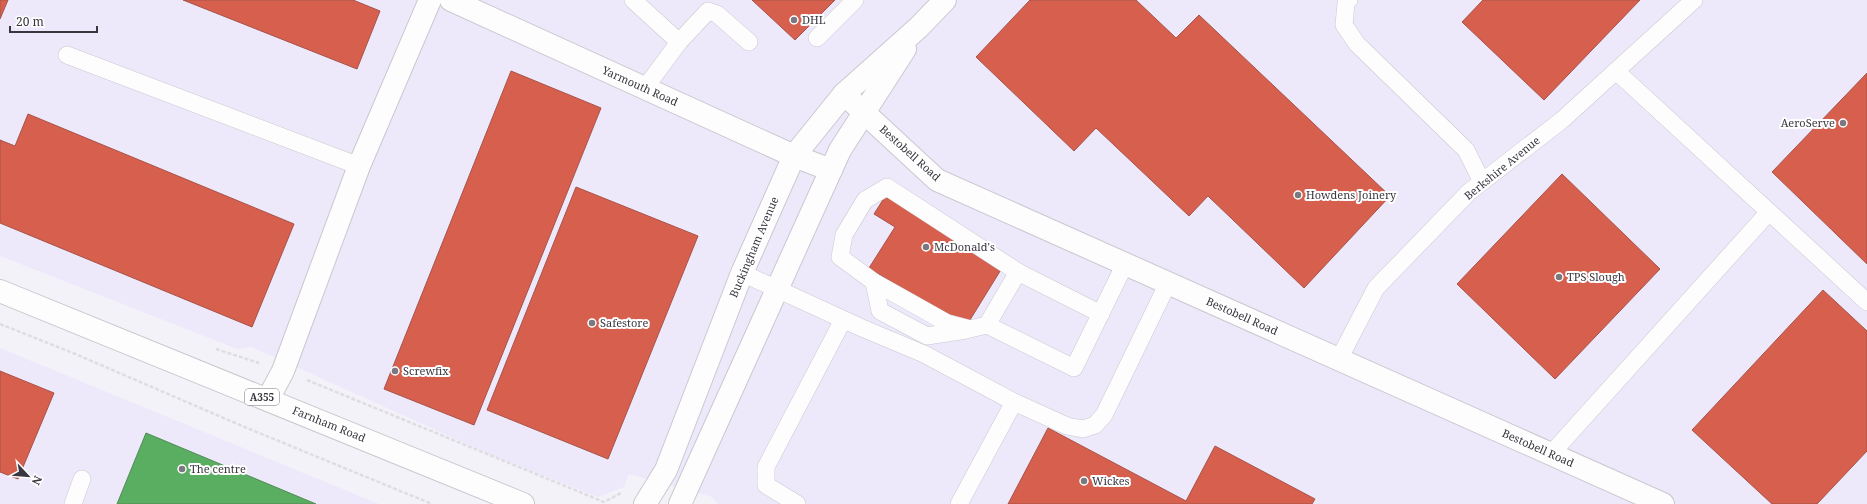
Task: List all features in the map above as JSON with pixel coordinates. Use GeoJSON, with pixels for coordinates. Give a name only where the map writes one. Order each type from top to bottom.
{"type":"FeatureCollection","features":[{"type":"Feature","properties":{"kind":"street"},"geometry":{"type":"LineString","coordinates":[[268,399],[283,370],[359,166],[430,0]]}},
{"type":"Feature","properties":{"kind":"street","name":"Yarmouth Road"},"geometry":{"type":"LineString","coordinates":[[451,0],[794,156],[830,170]]}},
{"type":"Feature","properties":{"kind":"street","name":"Buckingham Avenue"},"geometry":{"type":"LineString","coordinates":[[645,504],[666,470],[742,273],[794,156],[844,94],[919,27],[945,0]]}},
{"type":"Feature","properties":{"kind":"street","name":"Buckingham Avenue"},"geometry":{"type":"LineString","coordinates":[[680,504],[840,150],[919,27]]}},
{"type":"Feature","properties":{"kind":"street","name":"Bestobell Road"},"geometry":{"type":"LineString","coordinates":[[844,94],[937,180],[1551,454],[1656,503]]}},
{"type":"Feature","properties":{"kind":"street","name":"Farnham Road"},"geometry":{"type":"LineString","coordinates":[[0,291],[523,504]]}},
{"type":"Feature","properties":{"kind":"lane"},"geometry":{"type":"LineString","coordinates":[[633,0],[679,42]]}},
{"type":"Feature","properties":{"kind":"lane"},"geometry":{"type":"LineString","coordinates":[[817,38],[855,0]]}},
{"type":"Feature","properties":{"kind":"lane"},"geometry":{"type":"LineString","coordinates":[[1349,0],[1346,3],[1344,25],[1357,44],[1466,150],[1482,182]]}},
{"type":"Feature","properties":{"kind":"lane","name":"Berkshire Avenue"},"geometry":{"type":"LineString","coordinates":[[1339,359],[1376,288],[1469,192],[1562,120],[1694,0]]}},
{"type":"Feature","properties":{"kind":"lane"},"geometry":{"type":"LineString","coordinates":[[645,88],[679,42],[708,11],[718,14],[749,42]]}},
{"type":"Feature","properties":{"kind":"lane"},"geometry":{"type":"LineString","coordinates":[[67,55],[359,166]]}},
{"type":"Feature","properties":{"kind":"lane"},"geometry":{"type":"LineString","coordinates":[[1616,71],[1867,302]]}},
{"type":"Feature","properties":{"kind":"lane"},"geometry":{"type":"LineString","coordinates":[[970,329],[947,323],[874,282],[840,257],[844,235],[865,200],[887,187],[1018,272],[1101,314]]}},
{"type":"Feature","properties":{"kind":"lane"},"geometry":{"type":"LineString","coordinates":[[1551,454],[1769,212]]}},
{"type":"Feature","properties":{"kind":"lane"},"geometry":{"type":"LineString","coordinates":[[874,282],[880,311],[927,336],[986,325],[1074,368],[1125,264]]}},
{"type":"Feature","properties":{"kind":"lane"},"geometry":{"type":"LineString","coordinates":[[986,325],[1018,272]]}},
{"type":"Feature","properties":{"kind":"lane"},"geometry":{"type":"LineString","coordinates":[[742,273],[843,320],[924,354],[1014,402],[1067,426],[1083,429],[1095,424],[1104,415],[1168,283]]}},
{"type":"Feature","properties":{"kind":"lane"},"geometry":{"type":"LineString","coordinates":[[797,504],[766,486],[766,467],[843,320]]}},
{"type":"Feature","properties":{"kind":"lane"},"geometry":{"type":"LineString","coordinates":[[959,504],[1014,402]]}},
{"type":"Feature","properties":{"kind":"lane"},"geometry":{"type":"LineString","coordinates":[[73,504],[82,479]]}},
{"type":"Feature","properties":{"kind":"path"},"geometry":{"type":"LineString","coordinates":[[0,324],[73,353],[248,428],[432,504]]}},
{"type":"Feature","properties":{"kind":"path"},"geometry":{"type":"LineString","coordinates":[[216,348],[283,370],[604,502],[624,491]]}},
{"type":"Feature","properties":{"kind":"shaded area"},"geometry":{"type":"Polygon","coordinates":[[[0,0],[1867,0],[1867,504],[718,504],[712,497],[629,474],[624,487],[598,497],[491,455],[252,347],[237,349],[0,256],[0,0]]]}},
{"type":"Feature","properties":{"kind":"shaded area"},"geometry":{"type":"Polygon","coordinates":[[[0,348],[379,504],[0,504],[0,348]]]}},
{"type":"Feature","properties":{"kind":"building: Shops"},"geometry":{"type":"Polygon","coordinates":[[[0,0],[8,0],[0,19],[0,0]]]}},
{"type":"Feature","properties":{"kind":"building: Shops"},"geometry":{"type":"Polygon","coordinates":[[[183,0],[353,0],[380,11],[357,69],[183,0]]]}},
{"type":"Feature","properties":{"kind":"building: Shops","name":"DHL"},"geometry":{"type":"Polygon","coordinates":[[[752,0],[835,0],[795,40],[752,0]]]}},
{"type":"Feature","properties":{"kind":"building: Shops"},"geometry":{"type":"Polygon","coordinates":[[[1030,0],[1136,0],[1176,38],[1199,15],[1390,196],[1304,288],[1208,196],[1189,216],[1096,128],[1074,151],[976,57],[1030,0]]]}},
{"type":"Feature","properties":{"kind":"building: Shops"},"geometry":{"type":"Polygon","coordinates":[[[1483,0],[1640,0],[1544,100],[1462,22],[1483,0]]]}},
{"type":"Feature","properties":{"kind":"building: Shops"},"geometry":{"type":"Polygon","coordinates":[[[511,71],[601,108],[474,425],[384,389],[511,71]]]}},
{"type":"Feature","properties":{"kind":"building: Shops","name":"AeroServe"},"geometry":{"type":"Polygon","coordinates":[[[1867,73],[1867,264],[1772,172],[1867,73]]]}},
{"type":"Feature","properties":{"kind":"building: Shops"},"geometry":{"type":"Polygon","coordinates":[[[28,114],[294,224],[252,327],[0,223],[0,140],[15,146],[28,114]]]}},
{"type":"Feature","properties":{"kind":"building: Shops","name":"TPS Slough"},"geometry":{"type":"Polygon","coordinates":[[[1562,174],[1660,269],[1555,379],[1457,284],[1562,174]]]}},
{"type":"Feature","properties":{"kind":"building: Shops","name":"Safestore"},"geometry":{"type":"Polygon","coordinates":[[[576,187],[698,236],[608,459],[487,410],[576,187]]]}},
{"type":"Feature","properties":{"kind":"building: Shops","name":"McDonald's"},"geometry":{"type":"Polygon","coordinates":[[[886,195],[1002,268],[965,328],[869,268],[895,227],[874,214],[886,195]]]}},
{"type":"Feature","properties":{"kind":"building: Shops"},"geometry":{"type":"Polygon","coordinates":[[[1823,290],[1867,331],[1867,451],[1817,504],[1772,504],[1692,430],[1823,290]]]}},
{"type":"Feature","properties":{"kind":"building: Shops"},"geometry":{"type":"Polygon","coordinates":[[[0,371],[54,393],[18,479],[0,472],[0,371]]]}},
{"type":"Feature","properties":{"kind":"building: Shops","name":"Wickes"},"geometry":{"type":"Polygon","coordinates":[[[1048,428],[1186,501],[1215,446],[1315,499],[1312,504],[1008,504],[1048,428]]]}},
{"type":"Feature","properties":{"kind":"building: Public","name":"The centre"},"geometry":{"type":"Polygon","coordinates":[[[146,433],[316,504],[117,504],[146,433]]]}},
{"type":"Feature","properties":{"kind":"place","name":"DHL"},"geometry":{"type":"Point","coordinates":[794,20]}},
{"type":"Feature","properties":{"kind":"place","name":"AeroServe"},"geometry":{"type":"Point","coordinates":[1843,123]}},
{"type":"Feature","properties":{"kind":"place","name":"Howdens Joinery"},"geometry":{"type":"Point","coordinates":[1298,195]}},
{"type":"Feature","properties":{"kind":"place","name":"McDonald's"},"geometry":{"type":"Point","coordinates":[926,247]}},
{"type":"Feature","properties":{"kind":"place","name":"TPS Slough"},"geometry":{"type":"Point","coordinates":[1559,277]}},
{"type":"Feature","properties":{"kind":"place","name":"Safestore"},"geometry":{"type":"Point","coordinates":[592,323]}},
{"type":"Feature","properties":{"kind":"place","name":"Screwfix"},"geometry":{"type":"Point","coordinates":[395,371]}},
{"type":"Feature","properties":{"kind":"place","name":"The centre"},"geometry":{"type":"Point","coordinates":[182,469]}},
{"type":"Feature","properties":{"kind":"place","name":"Wickes"},"geometry":{"type":"Point","coordinates":[1084,481]}}]}
